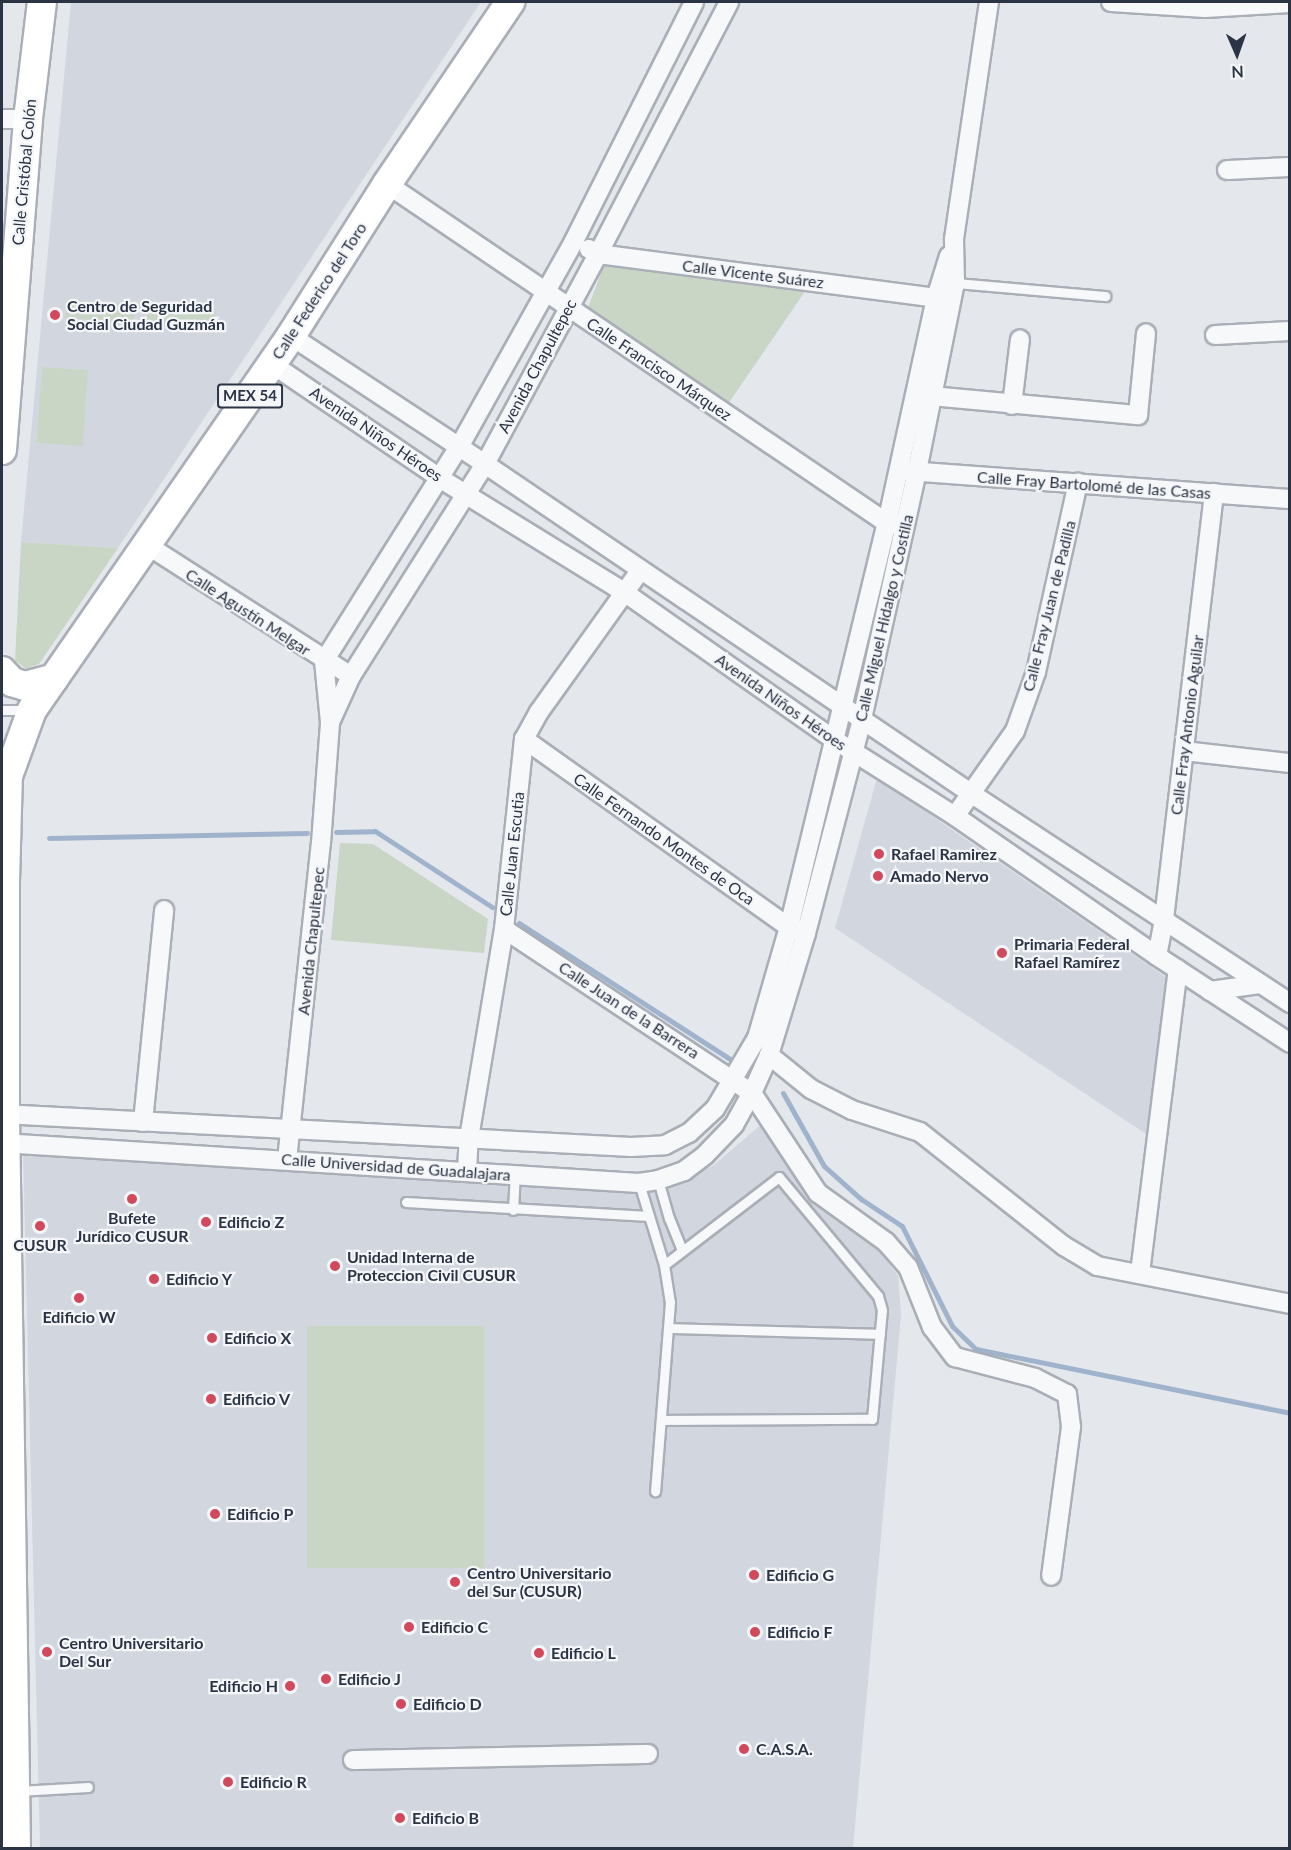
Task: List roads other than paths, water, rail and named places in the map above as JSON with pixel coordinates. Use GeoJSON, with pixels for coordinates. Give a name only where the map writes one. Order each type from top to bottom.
{"type":"FeatureCollection","features":[{"type":"Feature","properties":{"kind":"main road","name":"Calle Cristóbal Colón"},"geometry":{"type":"LineString","coordinates":[[2,450],[15,119],[42,2]]}},
{"type":"Feature","properties":{"kind":"main road","name":"Calle Federico del Toro"},"geometry":{"type":"LineString","coordinates":[[4,796],[8,776],[32,710],[291,336],[387,184],[510,2]]}},
{"type":"Feature","properties":{"kind":"main road"},"geometry":{"type":"LineString","coordinates":[[2,671],[12,682],[25,686],[54,678]]}},
{"type":"Feature","properties":{"kind":"main road","name":"MEX 54"},"geometry":{"type":"LineString","coordinates":[[4,796],[3,1114],[16,1848]]}},
{"type":"Feature","properties":{"kind":"street","name":"Avenida Chapultepec"},"geometry":{"type":"LineString","coordinates":[[287,1160],[321,843],[330,722],[324,661],[441,478],[546,293],[694,2]]}},
{"type":"Feature","properties":{"kind":"street","name":"Avenida Chapultepec"},"geometry":{"type":"LineString","coordinates":[[330,722],[351,676],[485,464],[598,254],[729,2]]}},
{"type":"Feature","properties":{"kind":"street","name":"Calle Miguel Hidalgo y Costilla"},"geometry":{"type":"LineString","coordinates":[[752,1093],[769,1055],[798,930],[833,739],[887,523],[936,298],[954,240],[989,2]]}},
{"type":"Feature","properties":{"kind":"street"},"geometry":{"type":"LineString","coordinates":[[1111,2],[1205,8],[1290,3]]}},
{"type":"Feature","properties":{"kind":"street"},"geometry":{"type":"LineString","coordinates":[[1227,170],[1290,167]]}},
{"type":"Feature","properties":{"kind":"street","name":"Calle Francisco Márquez"},"geometry":{"type":"LineString","coordinates":[[387,184],[887,523],[905,527]]}},
{"type":"Feature","properties":{"kind":"street","name":"Calle Miguel Hidalgo y Costilla"},"geometry":{"type":"LineString","coordinates":[[734,1079],[757,1038],[798,930],[862,719],[917,471],[955,283],[954,240]]}},
{"type":"Feature","properties":{"kind":"street","name":"Calle Vicente Suárez"},"geometry":{"type":"LineString","coordinates":[[574,241],[598,254],[936,298]]}},
{"type":"Feature","properties":{"kind":"street"},"geometry":{"type":"LineString","coordinates":[[936,298],[955,283]]}},
{"type":"Feature","properties":{"kind":"street"},"geometry":{"type":"LineString","coordinates":[[1215,334],[1290,331]]}},
{"type":"Feature","properties":{"kind":"street"},"geometry":{"type":"LineString","coordinates":[[932,396],[1012,405],[1138,414],[1146,333]]}},
{"type":"Feature","properties":{"kind":"street","name":"Avenida Niños Héroes"},"geometry":{"type":"LineString","coordinates":[[291,336],[485,464],[972,794],[1290,1003]]}},
{"type":"Feature","properties":{"kind":"street"},"geometry":{"type":"LineString","coordinates":[[1012,405],[1020,339]]}},
{"type":"Feature","properties":{"kind":"street","name":"Avenida Niños Héroes"},"geometry":{"type":"LineString","coordinates":[[272,364],[441,478],[624,592],[833,739],[955,816],[1157,956],[1290,1043]]}},
{"type":"Feature","properties":{"kind":"street","name":"Calle Fray Bartolomé de las Casas"},"geometry":{"type":"LineString","coordinates":[[899,470],[1290,499]]}},
{"type":"Feature","properties":{"kind":"street","name":"Calle Fray Juan de Padilla"},"geometry":{"type":"LineString","coordinates":[[955,816],[1015,731],[1036,672],[1078,483]]}},
{"type":"Feature","properties":{"kind":"street","name":"Calle Fray Antonio Aguilar"},"geometry":{"type":"LineString","coordinates":[[1157,956],[1164,919],[1214,494]]}},
{"type":"Feature","properties":{"kind":"street","name":"Calle Agustín Melgar"},"geometry":{"type":"LineString","coordinates":[[147,545],[324,661],[351,676]]}},
{"type":"Feature","properties":{"kind":"street","name":"Calle Juan Escutia"},"geometry":{"type":"LineString","coordinates":[[467,1171],[469,1138],[504,929],[524,739],[539,712],[640,570]]}},
{"type":"Feature","properties":{"kind":"street","name":"Calle Fernando Montes de Oca"},"geometry":{"type":"LineString","coordinates":[[524,739],[798,930]]}},
{"type":"Feature","properties":{"kind":"street"},"geometry":{"type":"LineString","coordinates":[[1184,751],[1290,762]]}},
{"type":"Feature","properties":{"kind":"street"},"geometry":{"type":"LineString","coordinates":[[143,1122],[164,910]]}},
{"type":"Feature","properties":{"kind":"street","name":"Calle Juan de la Barrera"},"geometry":{"type":"LineString","coordinates":[[504,929],[752,1093],[818,1193],[886,1242],[908,1267],[932,1327],[955,1357],[1035,1378],[1067,1394],[1071,1427],[1051,1576]]}},
{"type":"Feature","properties":{"kind":"street"},"geometry":{"type":"LineString","coordinates":[[1140,1273],[1178,969]]}},
{"type":"Feature","properties":{"kind":"street"},"geometry":{"type":"LineString","coordinates":[[1209,990],[1260,984]]}},
{"type":"Feature","properties":{"kind":"street"},"geometry":{"type":"LineString","coordinates":[[769,1055],[812,1089],[842,1105],[920,1132],[1064,1246],[1097,1266],[1290,1304]]}},
{"type":"Feature","properties":{"kind":"street","name":"Calle Universidad de Guadalajara"},"geometry":{"type":"LineString","coordinates":[[3,1114],[631,1147],[665,1145],[689,1133],[715,1109],[734,1079]]}},
{"type":"Feature","properties":{"kind":"street","name":"Calle Universidad de Guadalajara"},"geometry":{"type":"LineString","coordinates":[[4,1143],[639,1183],[658,1180],[684,1171],[705,1155],[734,1125],[752,1093]]}},
{"type":"Feature","properties":{"kind":"street"},"geometry":{"type":"LineString","coordinates":[[353,1760],[648,1754]]}},
{"type":"Feature","properties":{"kind":"lane"},"geometry":{"type":"LineString","coordinates":[[955,283],[1105,296]]}},
{"type":"Feature","properties":{"kind":"lane"},"geometry":{"type":"LineString","coordinates":[[2,710],[32,710]]}},
{"type":"Feature","properties":{"kind":"lane"},"geometry":{"type":"LineString","coordinates":[[513,1210],[515,1174]]}},
{"type":"Feature","properties":{"kind":"lane"},"geometry":{"type":"LineString","coordinates":[[661,1420],[872,1419],[882,1310],[878,1296],[779,1177],[664,1265]]}},
{"type":"Feature","properties":{"kind":"lane"},"geometry":{"type":"LineString","coordinates":[[658,1180],[682,1251]]}},
{"type":"Feature","properties":{"kind":"lane"},"geometry":{"type":"LineString","coordinates":[[639,1183],[664,1265],[670,1302],[654,1491]]}},
{"type":"Feature","properties":{"kind":"lane"},"geometry":{"type":"LineString","coordinates":[[406,1202],[513,1210],[649,1216]]}},
{"type":"Feature","properties":{"kind":"lane"},"geometry":{"type":"LineString","coordinates":[[669,1328],[880,1334]]}},
{"type":"Feature","properties":{"kind":"lane"},"geometry":{"type":"LineString","coordinates":[[15,1791],[88,1787]]}},
{"type":"Feature","properties":{"kind":"waterway"},"geometry":{"type":"LineString","coordinates":[[336,832],[375,831],[492,907]]}},
{"type":"Feature","properties":{"kind":"waterway"},"geometry":{"type":"LineString","coordinates":[[49,838],[307,833]]}},
{"type":"Feature","properties":{"kind":"waterway"},"geometry":{"type":"LineString","coordinates":[[519,923],[733,1061]]}},
{"type":"Feature","properties":{"kind":"waterway"},"geometry":{"type":"LineString","coordinates":[[783,1093],[824,1166],[861,1199],[902,1226],[952,1326],[976,1349],[1290,1413]]}},
{"type":"Feature","properties":{"kind":"place","name":"Centro de Seguridad Social Ciudad Guzmán"},"geometry":{"type":"Point","coordinates":[55,315]}},
{"type":"Feature","properties":{"kind":"place","name":"Rafael Ramirez"},"geometry":{"type":"Point","coordinates":[879,854]}},
{"type":"Feature","properties":{"kind":"place","name":"Amado Nervo"},"geometry":{"type":"Point","coordinates":[878,876]}},
{"type":"Feature","properties":{"kind":"place","name":"Primaria Federal Rafael Ramírez"},"geometry":{"type":"Point","coordinates":[1002,953]}},
{"type":"Feature","properties":{"kind":"place","name":"Bufete Jurídico CUSUR"},"geometry":{"type":"Point","coordinates":[132,1199]}},
{"type":"Feature","properties":{"kind":"place","name":"Edificio Z"},"geometry":{"type":"Point","coordinates":[206,1222]}},
{"type":"Feature","properties":{"kind":"place","name":"CUSUR"},"geometry":{"type":"Point","coordinates":[40,1226]}},
{"type":"Feature","properties":{"kind":"place","name":"Unidad Interna de Proteccion Civil CUSUR"},"geometry":{"type":"Point","coordinates":[335,1266]}},
{"type":"Feature","properties":{"kind":"place","name":"Edificio Y"},"geometry":{"type":"Point","coordinates":[154,1279]}},
{"type":"Feature","properties":{"kind":"place","name":"Edificio W"},"geometry":{"type":"Point","coordinates":[79,1298]}},
{"type":"Feature","properties":{"kind":"place","name":"Edificio X"},"geometry":{"type":"Point","coordinates":[212,1338]}},
{"type":"Feature","properties":{"kind":"place","name":"Edificio V"},"geometry":{"type":"Point","coordinates":[211,1399]}},
{"type":"Feature","properties":{"kind":"place","name":"Edificio P"},"geometry":{"type":"Point","coordinates":[215,1514]}},
{"type":"Feature","properties":{"kind":"place","name":"Edificio G"},"geometry":{"type":"Point","coordinates":[754,1575]}},
{"type":"Feature","properties":{"kind":"place","name":"Centro Universitario del Sur (CUSUR)"},"geometry":{"type":"Point","coordinates":[455,1582]}},
{"type":"Feature","properties":{"kind":"place","name":"Edificio C"},"geometry":{"type":"Point","coordinates":[409,1627]}},
{"type":"Feature","properties":{"kind":"place","name":"Edificio F"},"geometry":{"type":"Point","coordinates":[755,1632]}},
{"type":"Feature","properties":{"kind":"place","name":"Centro Universitario Del Sur"},"geometry":{"type":"Point","coordinates":[47,1652]}},
{"type":"Feature","properties":{"kind":"place","name":"Edificio L"},"geometry":{"type":"Point","coordinates":[539,1653]}},
{"type":"Feature","properties":{"kind":"place","name":"Edificio J"},"geometry":{"type":"Point","coordinates":[326,1679]}},
{"type":"Feature","properties":{"kind":"place","name":"Edificio H"},"geometry":{"type":"Point","coordinates":[290,1686]}},
{"type":"Feature","properties":{"kind":"place","name":"Edificio D"},"geometry":{"type":"Point","coordinates":[401,1704]}},
{"type":"Feature","properties":{"kind":"place","name":"C.A.S.A."},"geometry":{"type":"Point","coordinates":[744,1749]}},
{"type":"Feature","properties":{"kind":"place","name":"Edificio R"},"geometry":{"type":"Point","coordinates":[228,1782]}},
{"type":"Feature","properties":{"kind":"place","name":"Edificio B"},"geometry":{"type":"Point","coordinates":[400,1818]}}]}
